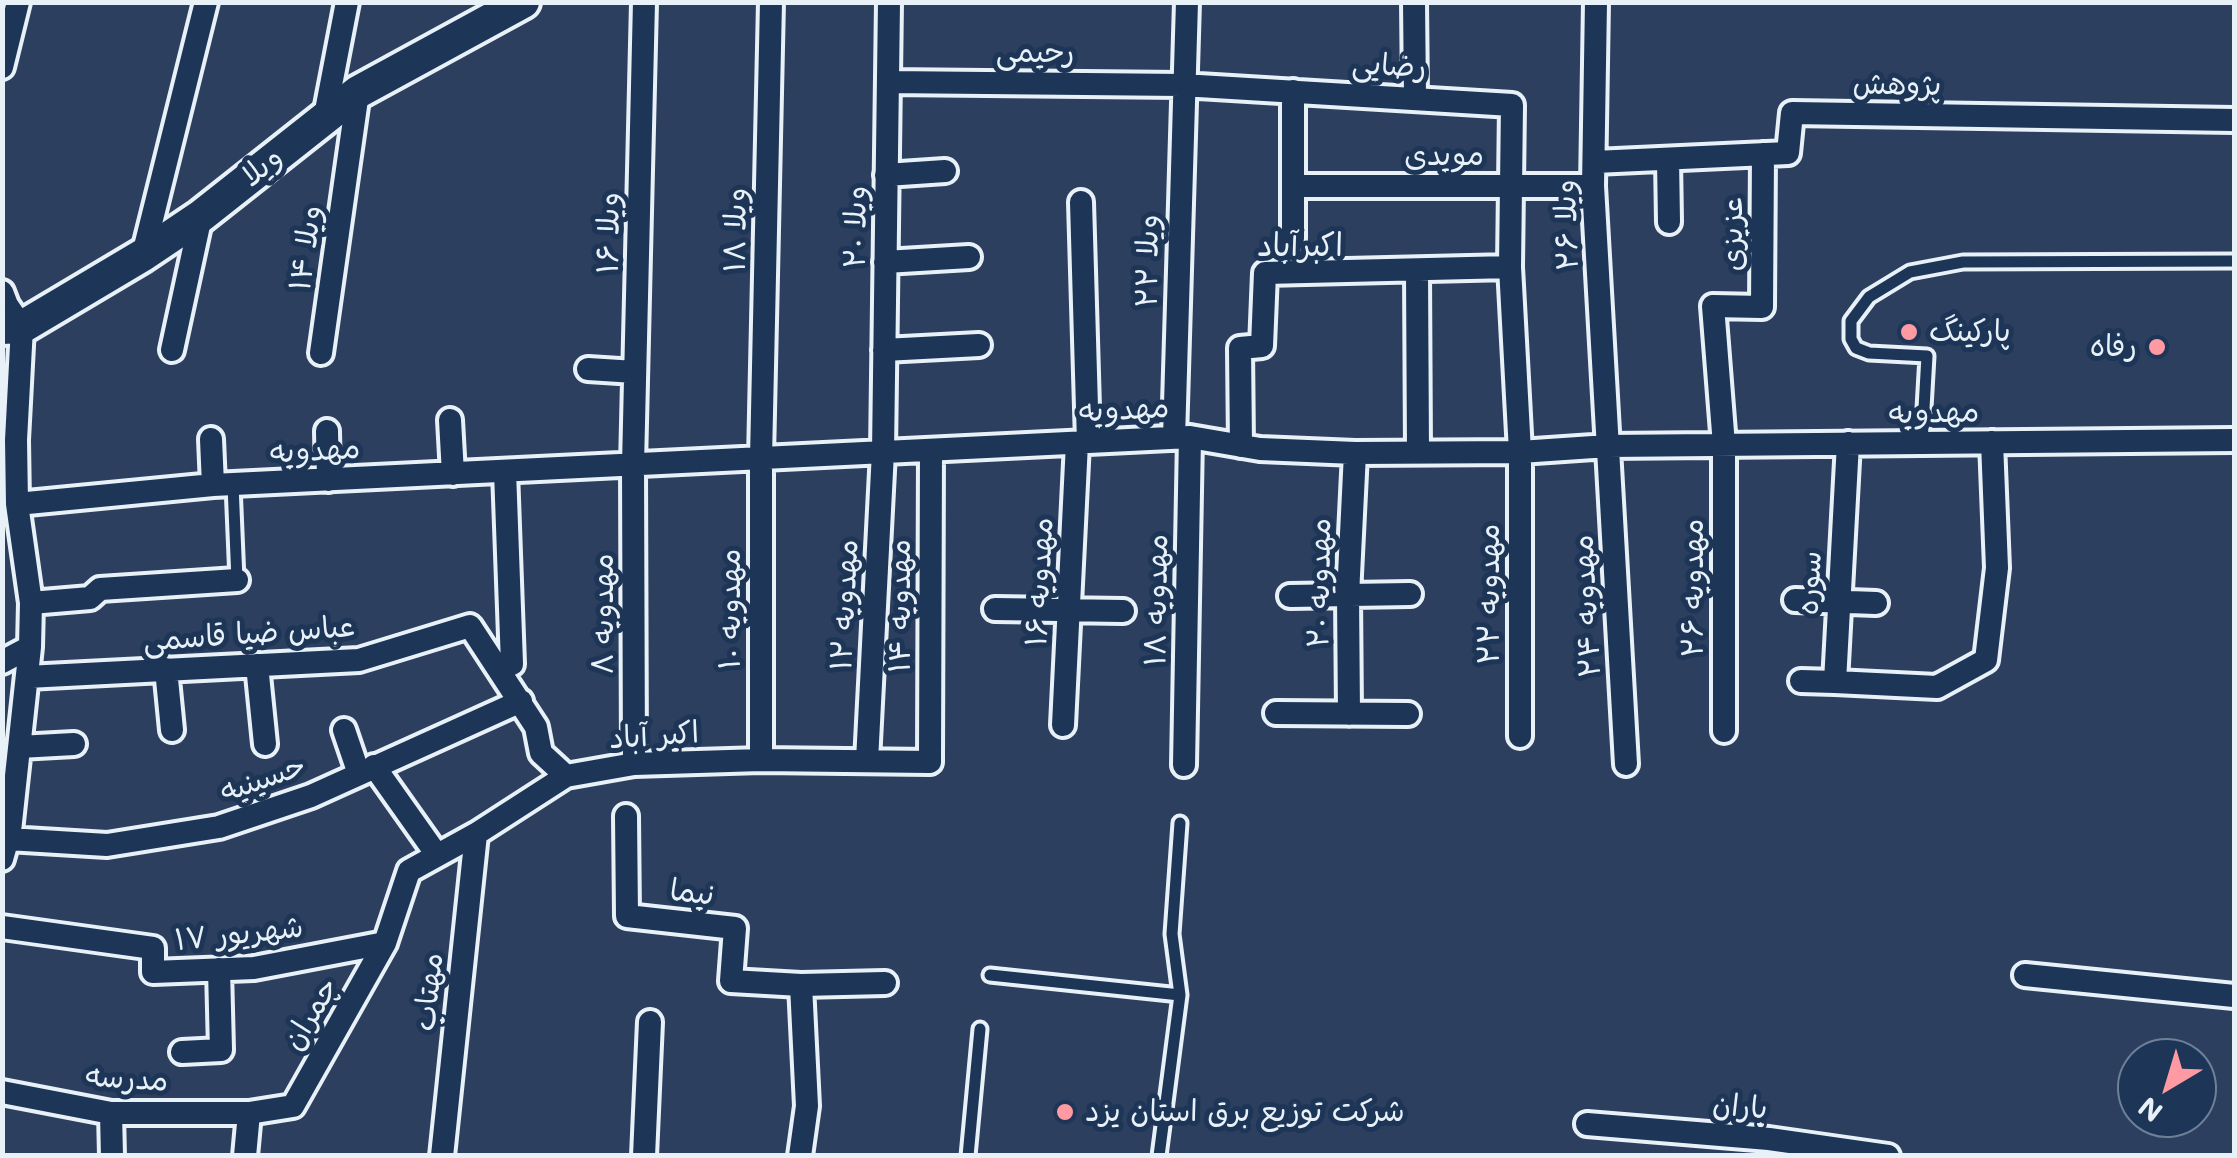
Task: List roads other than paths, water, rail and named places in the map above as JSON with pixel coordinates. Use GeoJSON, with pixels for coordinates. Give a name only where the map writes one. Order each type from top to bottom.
{"type":"FeatureCollection","features":[{"type":"Feature","properties":{"kind":"street"},"geometry":{"type":"LineString","coordinates":[[2,67],[18,2]]}},
{"type":"Feature","properties":{"kind":"street"},"geometry":{"type":"LineString","coordinates":[[144,255],[206,2]]}},
{"type":"Feature","properties":{"kind":"street"},"geometry":{"type":"LineString","coordinates":[[325,116],[347,2]]}},
{"type":"Feature","properties":{"kind":"street","name":"ویلا"},"geometry":{"type":"LineString","coordinates":[[12,328],[144,255],[201,216],[358,92],[522,2]]}},
{"type":"Feature","properties":{"kind":"street","name":"ویلا ۱۶"},"geometry":{"type":"LineString","coordinates":[[634,465],[644,2]]}},
{"type":"Feature","properties":{"kind":"street","name":"ویلا ۱۸"},"geometry":{"type":"LineString","coordinates":[[760,458],[772,2]]}},
{"type":"Feature","properties":{"kind":"street","name":"ویلا ۲۰"},"geometry":{"type":"LineString","coordinates":[[882,452],[889,2]]}},
{"type":"Feature","properties":{"kind":"street","name":"ویلا ۲۲"},"geometry":{"type":"LineString","coordinates":[[1182,438],[1182,84],[1187,2]]}},
{"type":"Feature","properties":{"kind":"street"},"geometry":{"type":"LineString","coordinates":[[1414,2],[1415,97]]}},
{"type":"Feature","properties":{"kind":"street","name":"ویلا ۲۶"},"geometry":{"type":"LineString","coordinates":[[1596,2],[1594,174],[1608,446]]}},
{"type":"Feature","properties":{"kind":"street","name":"رحیمی"},"geometry":{"type":"LineString","coordinates":[[888,82],[1182,84]]}},
{"type":"Feature","properties":{"kind":"street","name":"رضایی"},"geometry":{"type":"LineString","coordinates":[[1182,84],[1512,106],[1509,185]]}},
{"type":"Feature","properties":{"kind":"street"},"geometry":{"type":"LineString","coordinates":[[1293,91],[1293,238]]}},
{"type":"Feature","properties":{"kind":"street","name":"ویلا ۱۴"},"geometry":{"type":"LineString","coordinates":[[321,353],[358,92]]}},
{"type":"Feature","properties":{"kind":"street","name":"پژوهش"},"geometry":{"type":"LineString","coordinates":[[1763,154],[1788,153],[1792,114],[2234,120]]}},
{"type":"Feature","properties":{"kind":"street"},"geometry":{"type":"LineString","coordinates":[[1594,174],[1668,159],[1763,154]]}},
{"type":"Feature","properties":{"kind":"street","name":"عزیزی"},"geometry":{"type":"LineString","coordinates":[[1724,445],[1713,306],[1762,307],[1763,154]]}},
{"type":"Feature","properties":{"kind":"street"},"geometry":{"type":"LineString","coordinates":[[1668,159],[1670,222]]}},
{"type":"Feature","properties":{"kind":"street"},"geometry":{"type":"LineString","coordinates":[[886,175],[945,171]]}},
{"type":"Feature","properties":{"kind":"street","name":"مویدی"},"geometry":{"type":"LineString","coordinates":[[1294,186],[1509,185],[1594,174]]}},
{"type":"Feature","properties":{"kind":"street","name":"مهدویه ۲۲"},"geometry":{"type":"LineString","coordinates":[[1509,185],[1520,452],[1520,736]]}},
{"type":"Feature","properties":{"kind":"street","name":"مهدویه ۱۶"},"geometry":{"type":"LineString","coordinates":[[1063,725],[1082,442],[1081,202]]}},
{"type":"Feature","properties":{"kind":"street"},"geometry":{"type":"LineString","coordinates":[[172,350],[201,216]]}},
{"type":"Feature","properties":{"kind":"street"},"geometry":{"type":"LineString","coordinates":[[885,262],[969,257]]}},
{"type":"Feature","properties":{"kind":"street"},"geometry":{"type":"LineString","coordinates":[[1241,446],[1240,348],[1262,346],[1265,273],[1510,268]]}},
{"type":"Feature","properties":{"kind":"street"},"geometry":{"type":"LineString","coordinates":[[1417,271],[1418,452]]}},
{"type":"Feature","properties":{"kind":"street"},"geometry":{"type":"LineString","coordinates":[[2,292],[12,328],[17,504],[13,547],[31,603],[30,646],[5,849]]}},
{"type":"Feature","properties":{"kind":"street"},"geometry":{"type":"LineString","coordinates":[[884,350],[979,345]]}},
{"type":"Feature","properties":{"kind":"street"},"geometry":{"type":"LineString","coordinates":[[588,369],[636,372]]}},
{"type":"Feature","properties":{"kind":"street"},"geometry":{"type":"LineString","coordinates":[[450,420],[452,474]]}},
{"type":"Feature","properties":{"kind":"street"},"geometry":{"type":"LineString","coordinates":[[327,431],[328,480]]}},
{"type":"Feature","properties":{"kind":"street"},"geometry":{"type":"LineString","coordinates":[[211,438],[223,485]]}},
{"type":"Feature","properties":{"kind":"street","name":"مهدویه"},"geometry":{"type":"LineString","coordinates":[[17,504],[223,485],[1182,438],[1355,453],[1520,452],[1608,446],[2234,440]]}},
{"type":"Feature","properties":{"kind":"street","name":"مهدویه ۱۸"},"geometry":{"type":"LineString","coordinates":[[1182,438],[1184,765]]}},
{"type":"Feature","properties":{"kind":"street"},"geometry":{"type":"LineString","coordinates":[[1801,681],[1937,688],[1986,660],[1997,568],[1992,442]]}},
{"type":"Feature","properties":{"kind":"street","name":"سوره"},"geometry":{"type":"LineString","coordinates":[[1834,682],[1848,444]]}},
{"type":"Feature","properties":{"kind":"street","name":"مهدویه ۲۶"},"geometry":{"type":"LineString","coordinates":[[1724,445],[1724,732]]}},
{"type":"Feature","properties":{"kind":"street","name":"مهدویه ۲۴"},"geometry":{"type":"LineString","coordinates":[[1608,446],[1626,764]]}},
{"type":"Feature","properties":{"kind":"street","name":"مهدویه ۱۴"},"geometry":{"type":"LineString","coordinates":[[930,762],[931,450]]}},
{"type":"Feature","properties":{"kind":"street","name":"مهدویه ۱۲"},"geometry":{"type":"LineString","coordinates":[[867,761],[882,452]]}},
{"type":"Feature","properties":{"kind":"street","name":"مهدویه ۲۰"},"geometry":{"type":"LineString","coordinates":[[1349,714],[1348,595],[1355,453]]}},
{"type":"Feature","properties":{"kind":"street","name":"مهدویه ۱۰"},"geometry":{"type":"LineString","coordinates":[[760,458],[761,760]]}},
{"type":"Feature","properties":{"kind":"street","name":"مهدویه ۸"},"geometry":{"type":"LineString","coordinates":[[634,465],[634,764]]}},
{"type":"Feature","properties":{"kind":"street"},"geometry":{"type":"LineString","coordinates":[[500,670],[512,664],[505,471]]}},
{"type":"Feature","properties":{"kind":"street"},"geometry":{"type":"LineString","coordinates":[[31,603],[90,598],[100,588],[237,580]]}},
{"type":"Feature","properties":{"kind":"street"},"geometry":{"type":"LineString","coordinates":[[1290,596],[1410,594]]}},
{"type":"Feature","properties":{"kind":"street"},"geometry":{"type":"LineString","coordinates":[[1794,600],[1876,603]]}},
{"type":"Feature","properties":{"kind":"street"},"geometry":{"type":"LineString","coordinates":[[994,609],[1123,611]]}},
{"type":"Feature","properties":{"kind":"street","name":"عباس ضیا قاسمی"},"geometry":{"type":"LineString","coordinates":[[26,677],[359,660],[470,626],[536,727],[541,753],[566,776]]}},
{"type":"Feature","properties":{"kind":"street"},"geometry":{"type":"LineString","coordinates":[[2,662],[30,646]]}},
{"type":"Feature","properties":{"kind":"street"},"geometry":{"type":"LineString","coordinates":[[257,665],[265,744]]}},
{"type":"Feature","properties":{"kind":"street"},"geometry":{"type":"LineString","coordinates":[[166,670],[172,730]]}},
{"type":"Feature","properties":{"kind":"street","name":"حسینیه"},"geometry":{"type":"LineString","coordinates":[[5,849],[107,846],[220,827],[311,796],[520,701]]}},
{"type":"Feature","properties":{"kind":"street"},"geometry":{"type":"LineString","coordinates":[[1276,714],[1408,714]]}},
{"type":"Feature","properties":{"kind":"street"},"geometry":{"type":"LineString","coordinates":[[344,730],[366,770],[437,855]]}},
{"type":"Feature","properties":{"kind":"street"},"geometry":{"type":"LineString","coordinates":[[19,747],[74,744]]}},
{"type":"Feature","properties":{"kind":"street","name":"اکبر آباد"},"geometry":{"type":"LineString","coordinates":[[409,871],[476,834],[566,776],[634,764],[761,760],[930,762]]}},
{"type":"Feature","properties":{"kind":"street","name":"نیما"},"geometry":{"type":"LineString","coordinates":[[626,816],[627,916],[734,928],[731,981],[801,985]]}},
{"type":"Feature","properties":{"kind":"street","name":"مهتاب"},"geometry":{"type":"LineString","coordinates":[[442,1156],[476,834]]}},
{"type":"Feature","properties":{"kind":"street","name":"چمران"},"geometry":{"type":"LineString","coordinates":[[249,1113],[293,1106],[385,943],[409,871]]}},
{"type":"Feature","properties":{"kind":"street","name":"۱۷ شهریور"},"geometry":{"type":"LineString","coordinates":[[2,927],[152,948],[153,972],[254,968],[385,943]]}},
{"type":"Feature","properties":{"kind":"street"},"geometry":{"type":"LineString","coordinates":[[182,1052],[221,1050],[219,970]]}},
{"type":"Feature","properties":{"kind":"street"},"geometry":{"type":"LineString","coordinates":[[2025,975],[2234,996]]}},
{"type":"Feature","properties":{"kind":"street"},"geometry":{"type":"LineString","coordinates":[[800,1156],[807,1106],[801,985],[885,983]]}},
{"type":"Feature","properties":{"kind":"street"},"geometry":{"type":"LineString","coordinates":[[644,1156],[650,1022]]}},
{"type":"Feature","properties":{"kind":"street","name":"مدرسه"},"geometry":{"type":"LineString","coordinates":[[2,1092],[111,1113],[249,1113]]}},
{"type":"Feature","properties":{"kind":"street"},"geometry":{"type":"LineString","coordinates":[[111,1113],[112,1156]]}},
{"type":"Feature","properties":{"kind":"street"},"geometry":{"type":"LineString","coordinates":[[245,1156],[249,1113]]}},
{"type":"Feature","properties":{"kind":"street","name":"باران"},"geometry":{"type":"LineString","coordinates":[[1587,1124],[1768,1147],[1888,1156]]}},
{"type":"Feature","properties":{"kind":"lane"},"geometry":{"type":"LineString","coordinates":[[1922,443],[1928,356],[1869,353],[1856,348],[1851,339],[1851,321],[1869,297],[1910,272],[1963,262],[2234,261]]}},
{"type":"Feature","properties":{"kind":"lane"},"geometry":{"type":"LineString","coordinates":[[223,485],[237,580]]}},
{"type":"Feature","properties":{"kind":"lane"},"geometry":{"type":"LineString","coordinates":[[1159,1156],[1180,996],[1172,934],[1180,823]]}},
{"type":"Feature","properties":{"kind":"lane"},"geometry":{"type":"LineString","coordinates":[[990,975],[1180,996]]}},
{"type":"Feature","properties":{"kind":"lane"},"geometry":{"type":"LineString","coordinates":[[968,1156],[980,1028]]}},
{"type":"Feature","properties":{"kind":"place","name":"پارکینگ"},"geometry":{"type":"Point","coordinates":[1909,332]}},
{"type":"Feature","properties":{"kind":"place","name":"رفاه"},"geometry":{"type":"Point","coordinates":[2157,347]}},
{"type":"Feature","properties":{"kind":"place","name":"شرکت توزیع برق استان یزد"},"geometry":{"type":"Point","coordinates":[1065,1112]}},
{"type":"Feature","properties":{"kind":"district","name":"اکبرآباد"},"geometry":{"type":"Point","coordinates":[1300,246]}}]}
